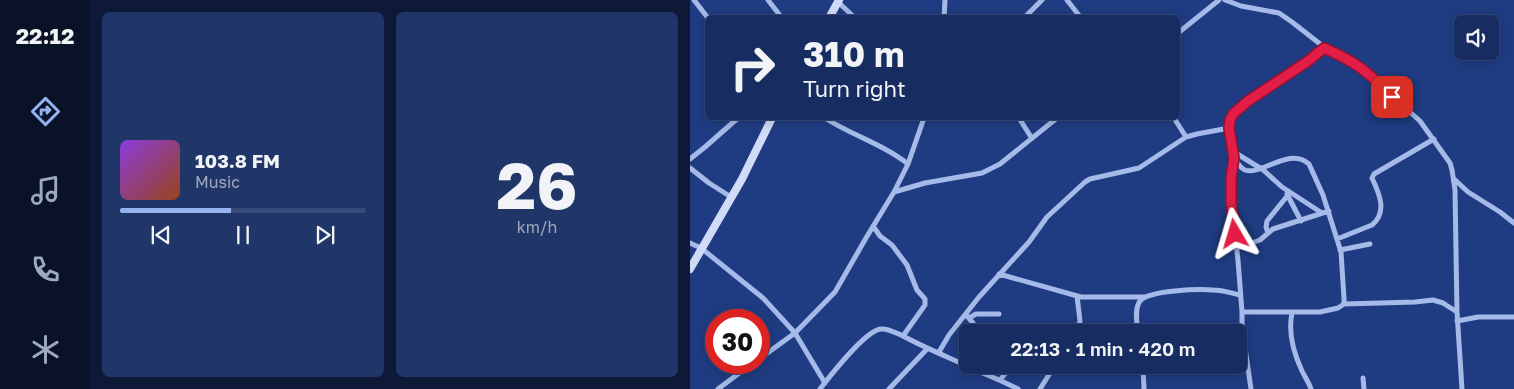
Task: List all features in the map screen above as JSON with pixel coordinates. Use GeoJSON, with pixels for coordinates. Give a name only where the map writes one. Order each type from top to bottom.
{"type":"FeatureCollection","features":[{"type":"Feature","properties":{"kind":"main road"},"geometry":{"type":"LineString","coordinates":[[831,15],[839,1]]}},
{"type":"Feature","properties":{"kind":"main road"},"geometry":{"type":"LineString","coordinates":[[690,269],[731,197],[771,120]]}},
{"type":"Feature","properties":{"kind":"street"},"geometry":{"type":"LineString","coordinates":[[694,0],[706,15]]}},
{"type":"Feature","properties":{"kind":"street"},"geometry":{"type":"LineString","coordinates":[[768,0],[780,15]]}},
{"type":"Feature","properties":{"kind":"street"},"geometry":{"type":"LineString","coordinates":[[944,15],[945,0]]}},
{"type":"Feature","properties":{"kind":"street"},"geometry":{"type":"LineString","coordinates":[[1027,15],[1042,0]]}},
{"type":"Feature","properties":{"kind":"street"},"geometry":{"type":"LineString","coordinates":[[1067,0],[1079,15]]}},
{"type":"Feature","properties":{"kind":"street"},"geometry":{"type":"LineString","coordinates":[[1180,31],[1219,0]]}},
{"type":"Feature","properties":{"kind":"street"},"geometry":{"type":"LineString","coordinates":[[1225,0],[1241,6],[1279,13],[1324,48],[1356,63],[1420,121],[1450,163],[1454,179],[1457,321],[1462,389]]}},
{"type":"Feature","properties":{"kind":"street"},"geometry":{"type":"LineString","coordinates":[[839,1],[852,15]]}},
{"type":"Feature","properties":{"kind":"street"},"geometry":{"type":"LineString","coordinates":[[1324,48],[1308,61],[1248,101],[1233,114],[1229,128],[1234,155],[1240,167],[1245,170],[1261,168],[1282,160],[1305,160],[1309,164],[1328,211],[1340,250],[1344,304]]}},
{"type":"Feature","properties":{"kind":"street"},"geometry":{"type":"LineString","coordinates":[[690,159],[736,120]]}},
{"type":"Feature","properties":{"kind":"street"},"geometry":{"type":"LineString","coordinates":[[829,120],[888,150],[908,164]]}},
{"type":"Feature","properties":{"kind":"street"},"geometry":{"type":"LineString","coordinates":[[770,351],[794,333],[835,292],[894,192],[908,164],[923,120]]}},
{"type":"Feature","properties":{"kind":"street"},"geometry":{"type":"LineString","coordinates":[[1021,120],[1031,137]]}},
{"type":"Feature","properties":{"kind":"street"},"geometry":{"type":"LineString","coordinates":[[894,192],[925,183],[982,173],[1000,164],[1054,120]]}},
{"type":"Feature","properties":{"kind":"street"},"geometry":{"type":"LineString","coordinates":[[1175,120],[1186,137]]}},
{"type":"Feature","properties":{"kind":"street"},"geometry":{"type":"LineString","coordinates":[[939,352],[949,335],[967,316],[999,274],[1028,242],[1047,217],[1085,182],[1090,179],[1139,168],[1186,137],[1229,128]]}},
{"type":"Feature","properties":{"kind":"street"},"geometry":{"type":"LineString","coordinates":[[1337,240],[1377,221],[1381,201],[1372,178],[1374,174],[1434,139]]}},
{"type":"Feature","properties":{"kind":"street"},"geometry":{"type":"LineString","coordinates":[[1234,155],[1261,168],[1275,182],[1322,213]]}},
{"type":"Feature","properties":{"kind":"street"},"geometry":{"type":"LineString","coordinates":[[1234,155],[1231,178],[1231,202],[1237,248],[1242,326],[1251,389]]}},
{"type":"Feature","properties":{"kind":"street"},"geometry":{"type":"LineString","coordinates":[[690,168],[731,197]]}},
{"type":"Feature","properties":{"kind":"street"},"geometry":{"type":"LineString","coordinates":[[1454,179],[1468,192],[1500,212],[1514,224]]}},
{"type":"Feature","properties":{"kind":"street"},"geometry":{"type":"LineString","coordinates":[[1285,189],[1301,221]]}},
{"type":"Feature","properties":{"kind":"street"},"geometry":{"type":"LineString","coordinates":[[1268,233],[1267,221],[1288,195]]}},
{"type":"Feature","properties":{"kind":"street"},"geometry":{"type":"LineString","coordinates":[[1237,248],[1260,240],[1273,230],[1328,211]]}},
{"type":"Feature","properties":{"kind":"street"},"geometry":{"type":"LineString","coordinates":[[873,226],[877,233],[889,242],[904,261],[917,290],[926,302],[903,336]]}},
{"type":"Feature","properties":{"kind":"street"},"geometry":{"type":"LineString","coordinates":[[690,242],[701,248],[763,298],[794,333],[825,383]]}},
{"type":"Feature","properties":{"kind":"street"},"geometry":{"type":"LineString","coordinates":[[1340,250],[1370,244]]}},
{"type":"Feature","properties":{"kind":"street"},"geometry":{"type":"LineString","coordinates":[[999,274],[1077,296],[1145,297],[1165,292],[1211,289],[1240,295]]}},
{"type":"Feature","properties":{"kind":"street"},"geometry":{"type":"LineString","coordinates":[[1077,296],[1079,324]]}},
{"type":"Feature","properties":{"kind":"street"},"geometry":{"type":"LineString","coordinates":[[1137,324],[1138,304],[1145,297]]}},
{"type":"Feature","properties":{"kind":"street"},"geometry":{"type":"LineString","coordinates":[[1242,312],[1320,312],[1338,308],[1344,304],[1406,303],[1433,300],[1443,303],[1457,312]]}},
{"type":"Feature","properties":{"kind":"street"},"geometry":{"type":"LineString","coordinates":[[1292,313],[1290,328],[1293,343],[1301,368],[1311,389]]}},
{"type":"Feature","properties":{"kind":"street"},"geometry":{"type":"LineString","coordinates":[[967,316],[999,314]]}},
{"type":"Feature","properties":{"kind":"street"},"geometry":{"type":"LineString","coordinates":[[967,316],[973,324]]}},
{"type":"Feature","properties":{"kind":"street"},"geometry":{"type":"LineString","coordinates":[[1457,321],[1478,317],[1514,317]]}},
{"type":"Feature","properties":{"kind":"street"},"geometry":{"type":"LineString","coordinates":[[820,389],[869,334],[881,329],[892,331],[927,349],[939,352],[1018,389]]}},
{"type":"Feature","properties":{"kind":"street"},"geometry":{"type":"LineString","coordinates":[[889,389],[927,349]]}},
{"type":"Feature","properties":{"kind":"street"},"geometry":{"type":"LineString","coordinates":[[718,389],[738,374]]}},
{"type":"Feature","properties":{"kind":"street"},"geometry":{"type":"LineString","coordinates":[[1000,380],[1005,374]]}},
{"type":"Feature","properties":{"kind":"street"},"geometry":{"type":"LineString","coordinates":[[1040,389],[1049,374]]}},
{"type":"Feature","properties":{"kind":"street"},"geometry":{"type":"LineString","coordinates":[[1143,374],[1144,389]]}},
{"type":"Feature","properties":{"kind":"street"},"geometry":{"type":"LineString","coordinates":[[1363,378],[1364,389]]}},
{"type":"Feature","properties":{"kind":"route"},"geometry":{"type":"LineString","coordinates":[[1235,234],[1231,202],[1234,152],[1229,128],[1233,114],[1248,101],[1308,61],[1324,48],[1356,63],[1392,97]]}}]}
